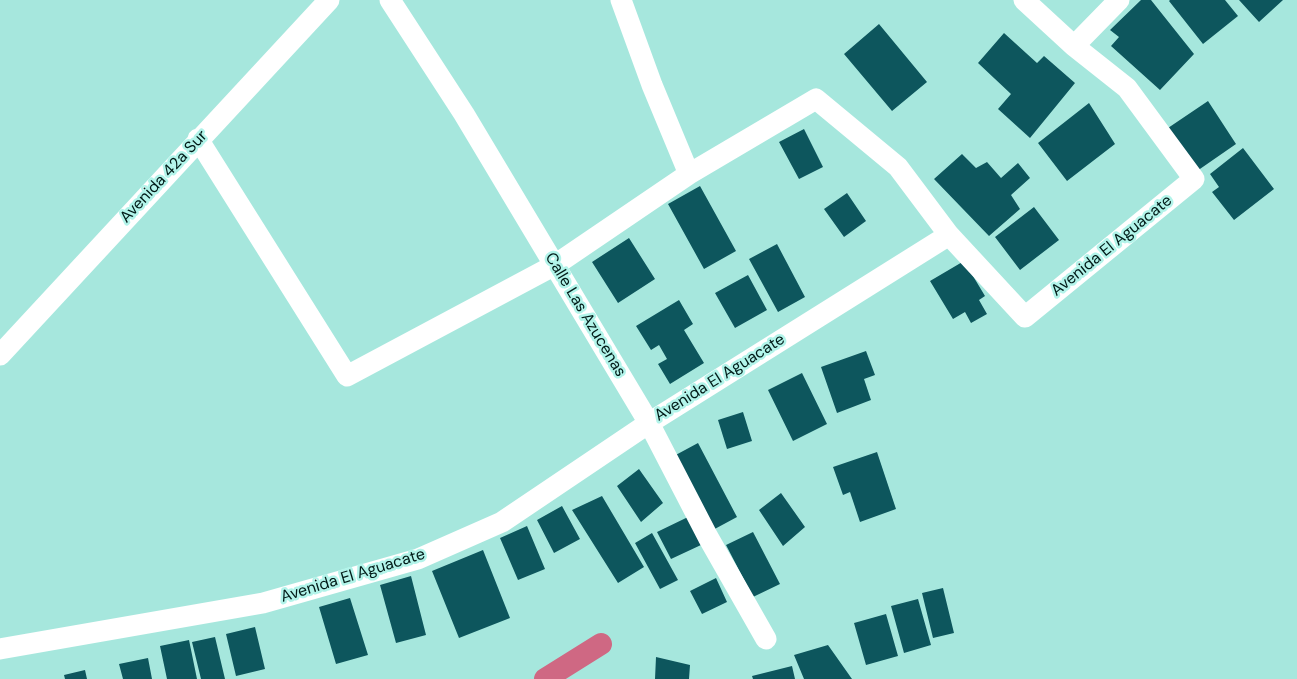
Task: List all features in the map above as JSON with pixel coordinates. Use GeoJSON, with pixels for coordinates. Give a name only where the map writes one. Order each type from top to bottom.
{"type":"FeatureCollection","features":[{"type":"Feature","properties":{"kind":"street","name":"Avenida 42a Sur"},"geometry":{"type":"LineString","coordinates":[[0,355],[329,0]]}},
{"type":"Feature","properties":{"kind":"street","name":"Calle Las Azucenas"},"geometry":{"type":"LineString","coordinates":[[390,0],[464,114],[649,423],[708,537],[766,639]]}},
{"type":"Feature","properties":{"kind":"street"},"geometry":{"type":"LineString","coordinates":[[621,0],[652,85],[689,174]]}},
{"type":"Feature","properties":{"kind":"street"},"geometry":{"type":"LineString","coordinates":[[1024,0],[1074,46],[1120,0]]}},
{"type":"Feature","properties":{"kind":"street","name":"Avenida El Aguacate"},"geometry":{"type":"LineString","coordinates":[[0,649],[263,603],[418,559],[502,522],[649,423],[949,234],[1024,317],[1194,179],[1127,88],[1074,46]]}},
{"type":"Feature","properties":{"kind":"street"},"geometry":{"type":"LineString","coordinates":[[198,140],[347,376],[555,266],[689,174],[816,99],[898,167],[949,234]]}},
{"type":"Feature","properties":{"kind":"building"},"geometry":{"type":"Polygon","coordinates":[[[1141,0],[1151,0],[1194,54],[1160,90],[1111,46],[1119,37],[1110,30],[1141,0]]]}},
{"type":"Feature","properties":{"kind":"building"},"geometry":{"type":"Polygon","coordinates":[[[1170,0],[1225,0],[1238,16],[1203,44],[1170,0]]]}},
{"type":"Feature","properties":{"kind":"building"},"geometry":{"type":"Polygon","coordinates":[[[1239,0],[1283,0],[1259,22],[1239,0]]]}},
{"type":"Feature","properties":{"kind":"building"},"geometry":{"type":"Polygon","coordinates":[[[879,24],[927,82],[892,111],[844,54],[879,24]]]}},
{"type":"Feature","properties":{"kind":"building"},"geometry":{"type":"Polygon","coordinates":[[[1004,33],[1037,63],[1044,56],[1075,83],[1030,138],[998,109],[1011,94],[978,63],[1004,33]]]}},
{"type":"Feature","properties":{"kind":"building"},"geometry":{"type":"Polygon","coordinates":[[[1208,101],[1236,144],[1197,171],[1168,128],[1208,101]]]}},
{"type":"Feature","properties":{"kind":"building"},"geometry":{"type":"Polygon","coordinates":[[[1089,103],[1115,144],[1067,181],[1038,143],[1089,103]]]}},
{"type":"Feature","properties":{"kind":"building"},"geometry":{"type":"Polygon","coordinates":[[[804,129],[823,167],[799,179],[779,142],[804,129]]]}},
{"type":"Feature","properties":{"kind":"building"},"geometry":{"type":"Polygon","coordinates":[[[1243,148],[1274,189],[1234,220],[1212,192],[1219,187],[1210,174],[1243,148]]]}},
{"type":"Feature","properties":{"kind":"building"},"geometry":{"type":"Polygon","coordinates":[[[962,154],[976,168],[987,162],[1001,178],[1018,163],[1030,178],[1011,195],[1020,209],[989,236],[934,179],[962,154]]]}},
{"type":"Feature","properties":{"kind":"building"},"geometry":{"type":"Polygon","coordinates":[[[700,186],[736,251],[704,269],[668,204],[700,186]]]}},
{"type":"Feature","properties":{"kind":"building"},"geometry":{"type":"Polygon","coordinates":[[[847,193],[866,221],[844,237],[824,209],[847,193]]]}},
{"type":"Feature","properties":{"kind":"building"},"geometry":{"type":"Polygon","coordinates":[[[1034,207],[1059,240],[1020,270],[995,237],[1034,207]]]}},
{"type":"Feature","properties":{"kind":"building"},"geometry":{"type":"Polygon","coordinates":[[[629,238],[655,279],[618,303],[592,262],[629,238]]]}},
{"type":"Feature","properties":{"kind":"building"},"geometry":{"type":"Polygon","coordinates":[[[777,244],[805,297],[778,312],[749,259],[777,244]]]}},
{"type":"Feature","properties":{"kind":"building"},"geometry":{"type":"Polygon","coordinates":[[[964,261],[985,296],[979,300],[987,314],[971,323],[965,312],[953,319],[930,281],[964,261]]]}},
{"type":"Feature","properties":{"kind":"building"},"geometry":{"type":"Polygon","coordinates":[[[748,275],[767,310],[735,328],[715,293],[748,275]]]}},
{"type":"Feature","properties":{"kind":"building"},"geometry":{"type":"Polygon","coordinates":[[[679,300],[693,324],[684,330],[704,363],[670,384],[658,364],[667,359],[659,345],[651,350],[636,326],[679,300]]]}},
{"type":"Feature","properties":{"kind":"building"},"geometry":{"type":"Polygon","coordinates":[[[866,351],[875,375],[864,379],[871,400],[837,413],[821,367],[866,351]]]}},
{"type":"Feature","properties":{"kind":"building"},"geometry":{"type":"Polygon","coordinates":[[[802,373],[827,424],[793,441],[768,390],[802,373]]]}},
{"type":"Feature","properties":{"kind":"building"},"geometry":{"type":"Polygon","coordinates":[[[743,412],[752,441],[727,449],[718,420],[743,412]]]}},
{"type":"Feature","properties":{"kind":"building"},"geometry":{"type":"Polygon","coordinates":[[[698,443],[737,517],[711,531],[672,457],[698,443]]]}},
{"type":"Feature","properties":{"kind":"building"},"geometry":{"type":"Polygon","coordinates":[[[877,452],[896,509],[860,522],[850,492],[843,495],[833,467],[877,452]]]}},
{"type":"Feature","properties":{"kind":"building"},"geometry":{"type":"Polygon","coordinates":[[[639,469],[663,503],[641,522],[617,486],[639,469]]]}},
{"type":"Feature","properties":{"kind":"building"},"geometry":{"type":"Polygon","coordinates":[[[781,493],[805,527],[783,546],[759,510],[781,493]]]}},
{"type":"Feature","properties":{"kind":"building"},"geometry":{"type":"Polygon","coordinates":[[[602,496],[644,567],[618,583],[572,510],[602,496]]]}},
{"type":"Feature","properties":{"kind":"building"},"geometry":{"type":"Polygon","coordinates":[[[562,506],[580,539],[554,553],[537,520],[562,506]]]}},
{"type":"Feature","properties":{"kind":"building"},"geometry":{"type":"Polygon","coordinates":[[[688,517],[701,545],[671,559],[657,532],[688,517]]]}},
{"type":"Feature","properties":{"kind":"building"},"geometry":{"type":"Polygon","coordinates":[[[527,526],[545,569],[518,580],[500,538],[527,526]]]}},
{"type":"Feature","properties":{"kind":"building"},"geometry":{"type":"Polygon","coordinates":[[[753,532],[780,584],[753,597],[726,545],[753,532]]]}},
{"type":"Feature","properties":{"kind":"building"},"geometry":{"type":"Polygon","coordinates":[[[652,533],[678,580],[660,589],[635,543],[652,533]]]}},
{"type":"Feature","properties":{"kind":"building"},"geometry":{"type":"Polygon","coordinates":[[[483,550],[510,618],[459,638],[432,571],[483,550]]]}},
{"type":"Feature","properties":{"kind":"building"},"geometry":{"type":"Polygon","coordinates":[[[411,576],[426,635],[396,643],[380,585],[411,576]]]}},
{"type":"Feature","properties":{"kind":"building"},"geometry":{"type":"Polygon","coordinates":[[[716,578],[727,602],[702,614],[690,591],[716,578]]]}},
{"type":"Feature","properties":{"kind":"building"},"geometry":{"type":"Polygon","coordinates":[[[943,588],[954,633],[933,638],[922,593],[943,588]]]}},
{"type":"Feature","properties":{"kind":"building"},"geometry":{"type":"Polygon","coordinates":[[[350,598],[368,655],[336,664],[319,607],[350,598]]]}},
{"type":"Feature","properties":{"kind":"building"},"geometry":{"type":"Polygon","coordinates":[[[918,599],[931,645],[904,653],[891,606],[918,599]]]}},
{"type":"Feature","properties":{"kind":"building"},"geometry":{"type":"Polygon","coordinates":[[[886,614],[898,656],[866,665],[854,623],[886,614]]]}},
{"type":"Feature","properties":{"kind":"building"},"geometry":{"type":"Polygon","coordinates":[[[255,627],[265,669],[236,676],[226,634],[255,627]]]}},
{"type":"Feature","properties":{"kind":"building"},"geometry":{"type":"Polygon","coordinates":[[[215,637],[225,679],[201,679],[192,642],[215,637]]]}},
{"type":"Feature","properties":{"kind":"building"},"geometry":{"type":"Polygon","coordinates":[[[189,640],[197,679],[167,679],[160,646],[189,640]]]}},
{"type":"Feature","properties":{"kind":"building"},"geometry":{"type":"Polygon","coordinates":[[[828,645],[852,679],[804,679],[794,655],[828,645]]]}},
{"type":"Feature","properties":{"kind":"building"},"geometry":{"type":"Polygon","coordinates":[[[656,657],[690,665],[689,679],[655,679],[656,657]]]}},
{"type":"Feature","properties":{"kind":"building"},"geometry":{"type":"Polygon","coordinates":[[[148,658],[152,679],[123,679],[119,664],[148,658]]]}},
{"type":"Feature","properties":{"kind":"building"},"geometry":{"type":"Polygon","coordinates":[[[792,666],[795,679],[753,679],[752,676],[792,666]]]}},
{"type":"Feature","properties":{"kind":"building"},"geometry":{"type":"Polygon","coordinates":[[[85,670],[87,679],[65,679],[64,675],[85,670]]]}},
{"type":"Feature","properties":{"kind":"waterway"},"geometry":{"type":"LineString","coordinates":[[545,679],[601,644]]}}]}
